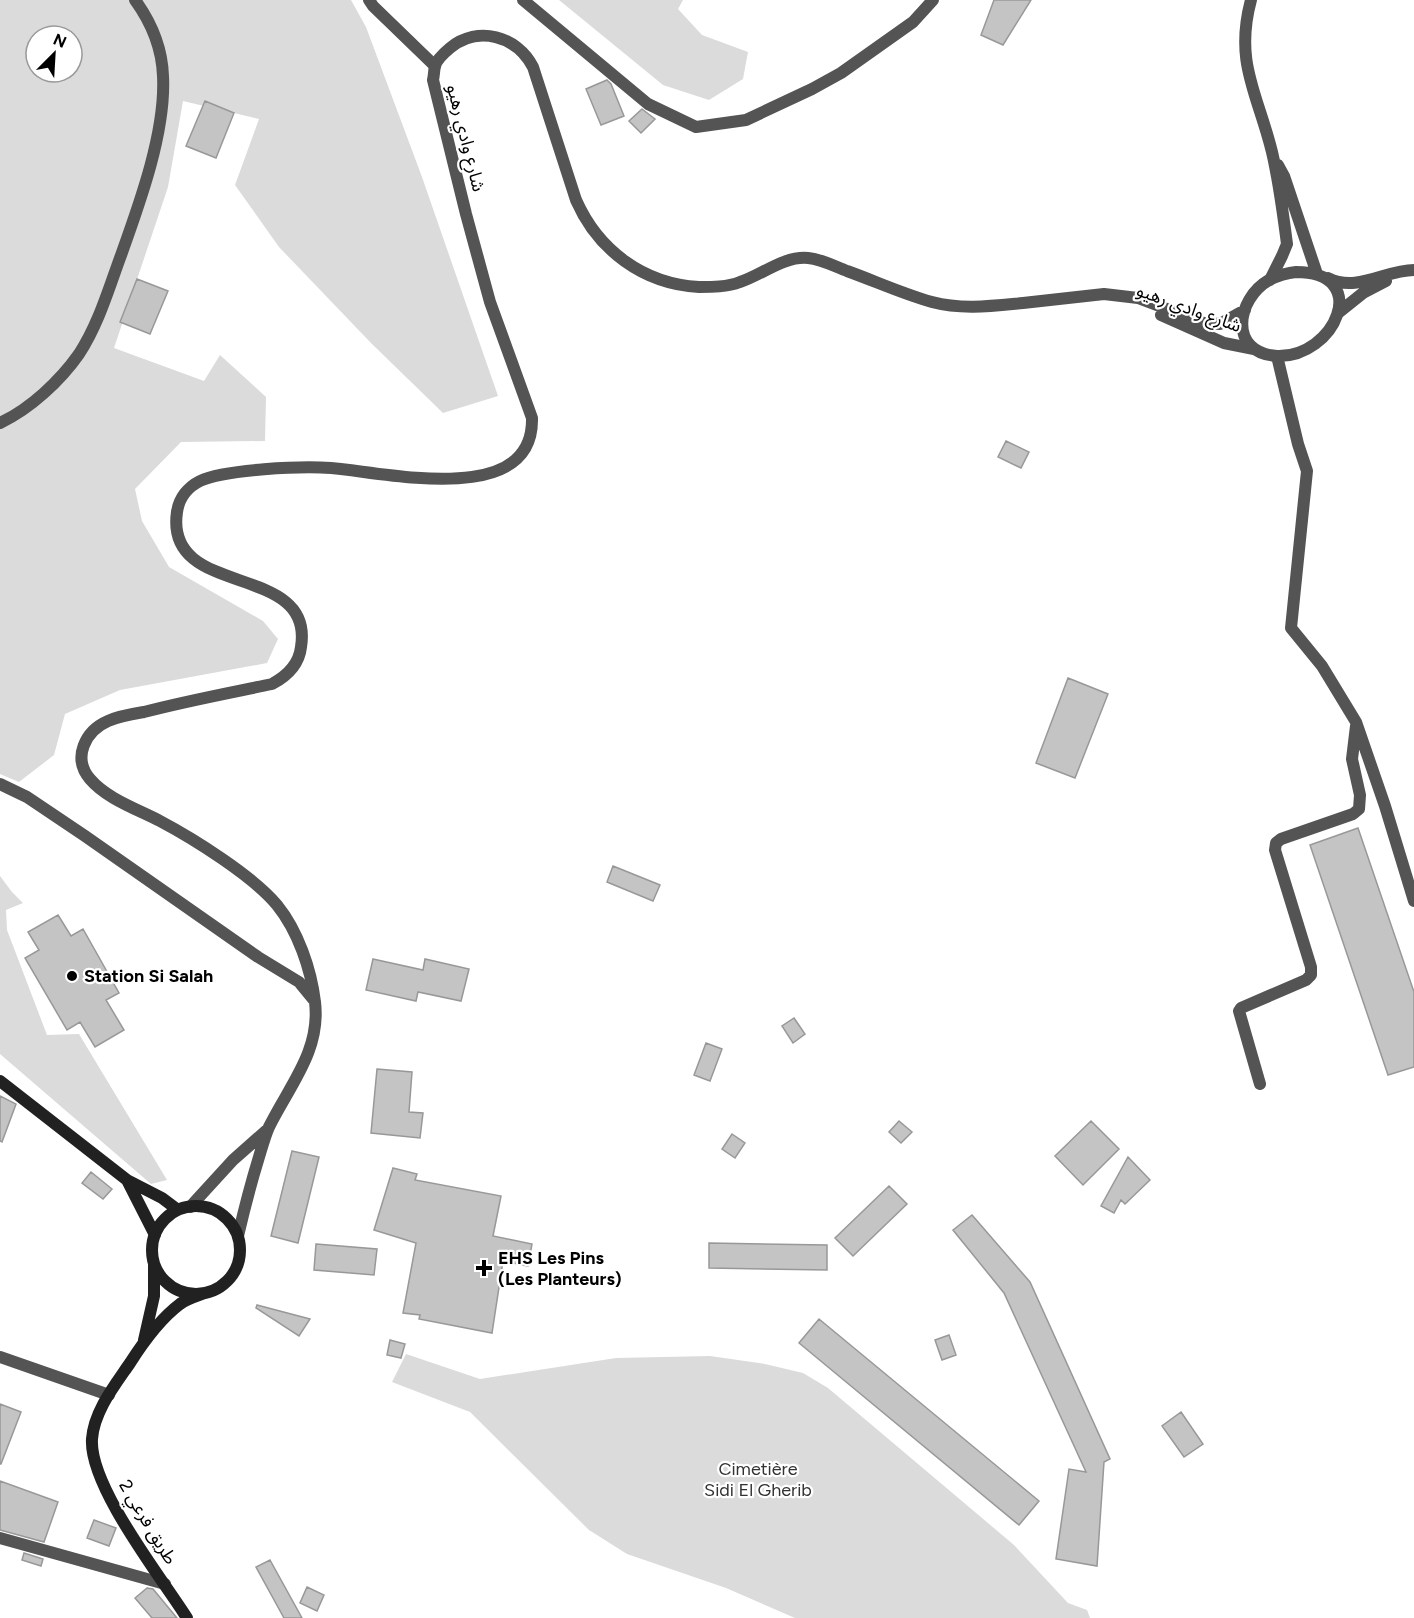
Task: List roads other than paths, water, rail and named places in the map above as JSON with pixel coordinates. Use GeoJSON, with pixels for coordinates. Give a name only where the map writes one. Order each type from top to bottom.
{"type":"FeatureCollection","features":[{"type":"Feature","properties":{"kind":"main road"},"geometry":{"type":"LineString","coordinates":[[0,1081],[127,1180],[184,1209]]}},
{"type":"Feature","properties":{"kind":"main road"},"geometry":{"type":"LineString","coordinates":[[127,1180],[155,1235]]}},
{"type":"Feature","properties":{"kind":"main road"},"geometry":{"type":"LineString","coordinates":[[202,1207],[214,1210],[224,1216],[238,1236],[240,1251],[238,1265],[234,1272],[219,1288],[205,1293],[192,1294],[179,1291],[159,1274],[154,1261],[152,1248],[160,1225],[184,1209],[202,1207]]}},
{"type":"Feature","properties":{"kind":"main road","name":"طريق فرعي 2"},"geometry":{"type":"LineString","coordinates":[[143,1344],[154,1296],[154,1261]]}},
{"type":"Feature","properties":{"kind":"main road","name":"طريق فرعي 2"},"geometry":{"type":"LineString","coordinates":[[187,1618],[112,1502],[93,1456],[92,1439],[95,1425],[109,1395],[143,1344],[182,1302],[205,1293]]}},
{"type":"Feature","properties":{"kind":"street"},"geometry":{"type":"LineString","coordinates":[[0,423],[46,390],[78,356],[103,306],[144,188],[161,109],[164,75],[157,40],[150,23],[135,0]]}},
{"type":"Feature","properties":{"kind":"street"},"geometry":{"type":"LineString","coordinates":[[369,0],[372,6],[435,66]]}},
{"type":"Feature","properties":{"kind":"street"},"geometry":{"type":"LineString","coordinates":[[523,0],[648,104],[696,127],[746,120],[812,89],[841,73],[913,22],[933,0]]}},
{"type":"Feature","properties":{"kind":"street"},"geometry":{"type":"LineString","coordinates":[[1251,0],[1246,19],[1244,54],[1248,77],[1272,153],[1287,244],[1270,280]]}},
{"type":"Feature","properties":{"kind":"street","name":"شارع وادي رهيو"},"geometry":{"type":"LineString","coordinates":[[315,1003],[309,974],[290,923],[271,898],[226,863],[180,832],[110,796],[98,787],[88,777],[82,763],[81,749],[95,729],[108,721],[272,684],[285,677],[294,666],[300,653],[302,640],[296,614],[286,602],[257,586],[200,565],[186,552],[179,539],[176,525],[177,509],[182,496],[191,485],[203,479],[228,474],[294,468],[329,468],[450,480],[490,473],[513,462],[521,456],[528,445],[533,431],[531,412],[490,302],[435,88],[435,66],[440,56],[457,42],[487,35],[501,38],[524,52],[533,67],[582,215],[614,254],[657,279],[690,286],[723,286],[739,282],[788,260],[806,258],[824,262],[917,297],[945,305],[973,307],[1104,294],[1130,296],[1196,321],[1212,324],[1220,324],[1245,310]]}},
{"type":"Feature","properties":{"kind":"street"},"geometry":{"type":"LineString","coordinates":[[1272,153],[1284,176],[1319,274],[1335,286],[1339,294],[1338,313],[1334,323],[1320,341],[1300,353],[1277,356],[1255,349],[1244,336],[1242,319],[1257,291],[1270,280],[1296,272],[1319,274],[1338,284],[1358,283],[1411,270]]}},
{"type":"Feature","properties":{"kind":"street"},"geometry":{"type":"LineString","coordinates":[[1338,313],[1363,293],[1411,270]]}},
{"type":"Feature","properties":{"kind":"street","name":"شارع وادي رهيو"},"geometry":{"type":"LineString","coordinates":[[1075,297],[1131,304],[1224,343],[1255,349]]}},
{"type":"Feature","properties":{"kind":"street"},"geometry":{"type":"LineString","coordinates":[[1277,356],[1298,444],[1307,471],[1291,628],[1322,666],[1356,722],[1414,901]]}},
{"type":"Feature","properties":{"kind":"street"},"geometry":{"type":"LineString","coordinates":[[1260,1084],[1239,1011],[1241,1008],[1306,980],[1311,975],[1311,967],[1275,850],[1276,843],[1281,839],[1353,814],[1359,809],[1360,795],[1352,759],[1356,722]]}},
{"type":"Feature","properties":{"kind":"street"},"geometry":{"type":"LineString","coordinates":[[0,784],[27,797],[258,957],[299,982],[315,1003],[315,1027],[308,1056],[297,1080],[268,1128],[250,1186],[238,1236]]}},
{"type":"Feature","properties":{"kind":"street"},"geometry":{"type":"LineString","coordinates":[[184,1209],[268,1128]]}},
{"type":"Feature","properties":{"kind":"street"},"geometry":{"type":"LineString","coordinates":[[0,1357],[109,1395]]}},
{"type":"Feature","properties":{"kind":"street"},"geometry":{"type":"LineString","coordinates":[[0,1538],[165,1584]]}},
{"type":"Feature","properties":{"kind":"place","name":"Station Si Salah"},"geometry":{"type":"Point","coordinates":[72,976]}},
{"type":"Feature","properties":{"kind":"place","name":"EHS Les Pins (Les Planteurs)"},"geometry":{"type":"Point","coordinates":[484,1268]}},
{"type":"Feature","properties":{"kind":"park label","name":"Cimetière Sidi El Gherib"},"geometry":{"type":"Point","coordinates":[758,1479]}}]}
